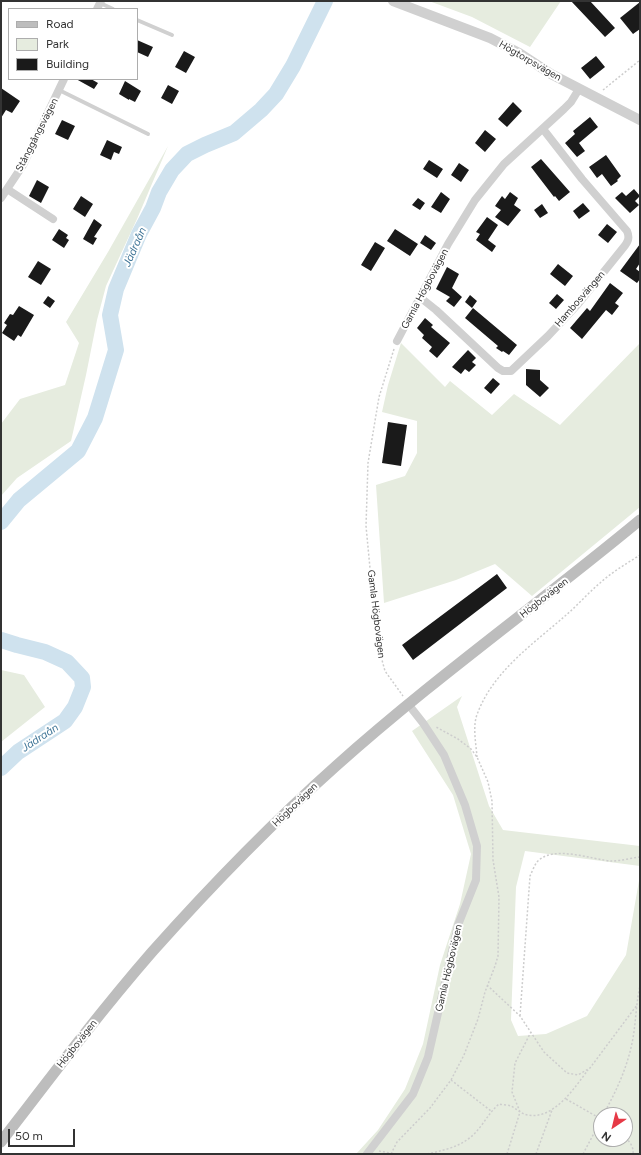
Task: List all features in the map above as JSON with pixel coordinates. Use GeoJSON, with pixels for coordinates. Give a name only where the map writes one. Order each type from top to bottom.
{"type":"FeatureCollection","features":[{"type":"Feature","properties":{"kind":"main road","name":"Högbovägen"},"geometry":{"type":"LineString","coordinates":[[1,1142],[88,1029],[152,952],[246,852],[335,767],[408,704],[596,557],[640,520]]}},
{"type":"Feature","properties":{"kind":"street","name":"Högtorpsvägen"},"geometry":{"type":"LineString","coordinates":[[393,1],[490,38],[520,53],[580,90],[640,120]]}},
{"type":"Feature","properties":{"kind":"street","name":"Stånggångsvägen"},"geometry":{"type":"LineString","coordinates":[[1,198],[23,165],[64,80]]}},
{"type":"Feature","properties":{"kind":"street","name":"Gamla Högbovägen"},"geometry":{"type":"LineString","coordinates":[[397,341],[421,298],[448,244],[475,200],[504,164],[571,102],[580,90]]}},
{"type":"Feature","properties":{"kind":"street","name":"Hambosvängen"},"geometry":{"type":"LineString","coordinates":[[421,298],[436,310],[498,368],[507,372],[511,371],[528,356],[578,304],[629,240],[627,231],[582,179],[543,129]]}},
{"type":"Feature","properties":{"kind":"street"},"geometry":{"type":"LineString","coordinates":[[7,189],[54,220]]}},
{"type":"Feature","properties":{"kind":"street","name":"Gamla Högbovägen"},"geometry":{"type":"LineString","coordinates":[[367,1154],[413,1094],[428,1057],[458,925],[476,880],[477,846],[465,805],[444,755],[408,704]]}},
{"type":"Feature","properties":{"kind":"lane"},"geometry":{"type":"LineString","coordinates":[[99,4],[110,8]]}},
{"type":"Feature","properties":{"kind":"lane"},"geometry":{"type":"LineString","coordinates":[[138,20],[172,35]]}},
{"type":"Feature","properties":{"kind":"lane"},"geometry":{"type":"LineString","coordinates":[[59,90],[148,134]]}},
{"type":"Feature","properties":{"kind":"path","name":"Gamla Högbovägen"},"geometry":{"type":"LineString","coordinates":[[397,341],[379,397],[368,463],[366,526],[377,642],[385,671],[408,704]]}},
{"type":"Feature","properties":{"kind":"path"},"geometry":{"type":"LineString","coordinates":[[395,1154],[391,1154],[397,1142],[430,1108],[451,1080],[464,1056],[498,956],[499,897],[493,860],[492,801],[488,782],[478,757],[475,726],[477,713],[486,694],[506,668],[601,582],[640,555]]}},
{"type":"Feature","properties":{"kind":"path"},"geometry":{"type":"LineString","coordinates":[[422,723],[436,727],[458,739],[471,749],[478,757]]}},
{"type":"Feature","properties":{"kind":"path"},"geometry":{"type":"LineString","coordinates":[[520,1016],[530,876],[537,862],[546,856],[560,854],[584,855],[612,861],[640,857]]}},
{"type":"Feature","properties":{"kind":"path"},"geometry":{"type":"LineString","coordinates":[[487,985],[520,1016],[544,1052],[567,1072],[578,1075],[590,1068]]}},
{"type":"Feature","properties":{"kind":"path"},"geometry":{"type":"LineString","coordinates":[[607,1107],[624,1073],[633,1039],[640,986]]}},
{"type":"Feature","properties":{"kind":"path"},"geometry":{"type":"LineString","coordinates":[[427,1154],[450,1149],[466,1142],[480,1127],[491,1111],[499,1104],[510,1106],[529,1115],[552,1110],[565,1099],[637,1005]]}},
{"type":"Feature","properties":{"kind":"path"},"geometry":{"type":"LineString","coordinates":[[507,1154],[520,1112],[512,1092],[515,1063],[531,1032]]}},
{"type":"Feature","properties":{"kind":"path"},"geometry":{"type":"LineString","coordinates":[[451,1080],[491,1111]]}},
{"type":"Feature","properties":{"kind":"path"},"geometry":{"type":"LineString","coordinates":[[565,1099],[593,1115]]}},
{"type":"Feature","properties":{"kind":"path"},"geometry":{"type":"LineString","coordinates":[[536,1154],[552,1110]]}},
{"type":"Feature","properties":{"kind":"path"},"geometry":{"type":"LineString","coordinates":[[583,1154],[593,1135]]}},
{"type":"Feature","properties":{"kind":"green space"},"geometry":{"type":"Polygon","coordinates":[[[429,1],[561,1],[530,47],[472,17],[429,1]]]}},
{"type":"Feature","properties":{"kind":"green space"},"geometry":{"type":"Polygon","coordinates":[[[168,146],[137,219],[106,286],[97,320],[71,441],[17,478],[1,496],[1,424],[20,399],[65,385],[79,343],[66,322],[108,252],[168,146]]]}},
{"type":"Feature","properties":{"kind":"green space"},"geometry":{"type":"Polygon","coordinates":[[[401,343],[445,387],[450,381],[492,415],[514,394],[560,425],[640,343],[640,507],[532,596],[495,564],[456,580],[384,603],[376,485],[405,476],[417,453],[417,421],[382,412],[388,385],[401,343]]]}},
{"type":"Feature","properties":{"kind":"green space"},"geometry":{"type":"Polygon","coordinates":[[[1,670],[24,675],[45,707],[1,742],[1,670]]]}},
{"type":"Feature","properties":{"kind":"green space"},"geometry":{"type":"Polygon","coordinates":[[[462,696],[457,707],[489,806],[503,830],[640,846],[640,866],[525,851],[516,887],[511,1020],[518,1036],[546,1034],[587,1016],[626,955],[640,875],[640,1154],[356,1154],[378,1130],[405,1089],[423,1044],[440,965],[460,904],[471,854],[453,795],[412,731],[462,696]]]}},
{"type":"Feature","properties":{"kind":"building"},"geometry":{"type":"Polygon","coordinates":[[[571,1],[590,1],[615,28],[605,37],[571,1]]]}},
{"type":"Feature","properties":{"kind":"building"},"geometry":{"type":"Polygon","coordinates":[[[640,2],[640,29],[633,34],[620,18],[640,2]]]}},
{"type":"Feature","properties":{"kind":"building"},"geometry":{"type":"Polygon","coordinates":[[[138,40],[153,47],[148,57],[138,52],[138,40]]]}},
{"type":"Feature","properties":{"kind":"building"},"geometry":{"type":"Polygon","coordinates":[[[184,51],[195,57],[186,73],[175,67],[184,51]]]}},
{"type":"Feature","properties":{"kind":"building"},"geometry":{"type":"Polygon","coordinates":[[[596,56],[605,67],[590,79],[581,68],[596,56]]]}},
{"type":"Feature","properties":{"kind":"building"},"geometry":{"type":"Polygon","coordinates":[[[78,80],[93,80],[98,83],[94,89],[78,80]]]}},
{"type":"Feature","properties":{"kind":"building"},"geometry":{"type":"Polygon","coordinates":[[[125,81],[141,91],[135,102],[119,94],[125,81]]]}},
{"type":"Feature","properties":{"kind":"building"},"geometry":{"type":"Polygon","coordinates":[[[168,85],[179,91],[172,104],[161,98],[168,85]]]}},
{"type":"Feature","properties":{"kind":"building"},"geometry":{"type":"Polygon","coordinates":[[[1,88],[20,101],[12,113],[6,110],[1,118],[1,88]]]}},
{"type":"Feature","properties":{"kind":"building"},"geometry":{"type":"Polygon","coordinates":[[[513,102],[522,111],[507,127],[498,119],[513,102]]]}},
{"type":"Feature","properties":{"kind":"building"},"geometry":{"type":"Polygon","coordinates":[[[590,117],[598,127],[579,143],[585,151],[577,157],[565,143],[575,134],[573,131],[590,117]]]}},
{"type":"Feature","properties":{"kind":"building"},"geometry":{"type":"Polygon","coordinates":[[[62,120],[75,126],[68,140],[55,134],[62,120]]]}},
{"type":"Feature","properties":{"kind":"building"},"geometry":{"type":"Polygon","coordinates":[[[485,130],[496,139],[485,152],[475,143],[485,130]]]}},
{"type":"Feature","properties":{"kind":"building"},"geometry":{"type":"Polygon","coordinates":[[[107,140],[122,147],[119,154],[114,152],[111,160],[100,155],[107,140]]]}},
{"type":"Feature","properties":{"kind":"building"},"geometry":{"type":"Polygon","coordinates":[[[606,155],[621,176],[617,180],[618,181],[611,186],[602,174],[597,178],[589,167],[606,155]]]}},
{"type":"Feature","properties":{"kind":"building"},"geometry":{"type":"Polygon","coordinates":[[[541,159],[570,192],[559,201],[555,196],[554,197],[531,167],[541,159]]]}},
{"type":"Feature","properties":{"kind":"building"},"geometry":{"type":"Polygon","coordinates":[[[429,160],[443,169],[437,178],[423,169],[429,160]]]}},
{"type":"Feature","properties":{"kind":"building"},"geometry":{"type":"Polygon","coordinates":[[[459,163],[469,170],[461,182],[451,175],[459,163]]]}},
{"type":"Feature","properties":{"kind":"building"},"geometry":{"type":"Polygon","coordinates":[[[37,180],[49,187],[41,203],[29,196],[37,180]]]}},
{"type":"Feature","properties":{"kind":"building"},"geometry":{"type":"Polygon","coordinates":[[[634,189],[640,196],[635,201],[639,205],[630,213],[615,198],[622,192],[626,196],[634,189]]]}},
{"type":"Feature","properties":{"kind":"building"},"geometry":{"type":"Polygon","coordinates":[[[441,192],[450,199],[441,213],[431,207],[441,192]]]}},
{"type":"Feature","properties":{"kind":"building"},"geometry":{"type":"Polygon","coordinates":[[[510,192],[518,198],[514,205],[521,210],[508,226],[495,217],[501,210],[495,206],[502,196],[505,199],[510,192]]]}},
{"type":"Feature","properties":{"kind":"building"},"geometry":{"type":"Polygon","coordinates":[[[81,196],[93,204],[85,217],[73,209],[81,196]]]}},
{"type":"Feature","properties":{"kind":"building"},"geometry":{"type":"Polygon","coordinates":[[[418,198],[425,203],[420,210],[412,205],[418,198]]]}},
{"type":"Feature","properties":{"kind":"building"},"geometry":{"type":"Polygon","coordinates":[[[583,203],[590,211],[579,219],[573,211],[583,203]]]}},
{"type":"Feature","properties":{"kind":"building"},"geometry":{"type":"Polygon","coordinates":[[[542,204],[548,213],[540,218],[534,210],[542,204]]]}},
{"type":"Feature","properties":{"kind":"building"},"geometry":{"type":"Polygon","coordinates":[[[487,217],[498,225],[488,240],[496,246],[492,252],[476,240],[480,234],[476,232],[487,217]]]}},
{"type":"Feature","properties":{"kind":"building"},"geometry":{"type":"Polygon","coordinates":[[[94,219],[102,225],[94,237],[97,238],[93,245],[83,239],[94,219]]]}},
{"type":"Feature","properties":{"kind":"building"},"geometry":{"type":"Polygon","coordinates":[[[607,224],[617,232],[608,243],[598,235],[607,224]]]}},
{"type":"Feature","properties":{"kind":"building"},"geometry":{"type":"Polygon","coordinates":[[[59,229],[68,235],[66,238],[69,240],[64,248],[52,240],[59,229]]]}},
{"type":"Feature","properties":{"kind":"building"},"geometry":{"type":"Polygon","coordinates":[[[395,229],[418,244],[410,256],[387,241],[395,229]]]}},
{"type":"Feature","properties":{"kind":"building"},"geometry":{"type":"Polygon","coordinates":[[[425,235],[436,243],[431,250],[420,243],[425,235]]]}},
{"type":"Feature","properties":{"kind":"building"},"geometry":{"type":"Polygon","coordinates":[[[375,242],[385,248],[371,271],[361,265],[375,242]]]}},
{"type":"Feature","properties":{"kind":"building"},"geometry":{"type":"Polygon","coordinates":[[[640,244],[640,263],[636,269],[640,272],[640,279],[637,283],[620,271],[640,244]]]}},
{"type":"Feature","properties":{"kind":"building"},"geometry":{"type":"Polygon","coordinates":[[[38,261],[51,269],[41,285],[28,277],[38,261]]]}},
{"type":"Feature","properties":{"kind":"building"},"geometry":{"type":"Polygon","coordinates":[[[558,264],[573,276],[565,286],[550,274],[558,264]]]}},
{"type":"Feature","properties":{"kind":"building"},"geometry":{"type":"Polygon","coordinates":[[[447,267],[459,274],[452,288],[462,297],[454,307],[446,301],[450,297],[436,289],[447,267]]]}},
{"type":"Feature","properties":{"kind":"building"},"geometry":{"type":"Polygon","coordinates":[[[610,283],[623,293],[615,303],[619,306],[612,315],[606,310],[582,339],[570,328],[587,308],[590,311],[610,283]]]}},
{"type":"Feature","properties":{"kind":"building"},"geometry":{"type":"Polygon","coordinates":[[[557,294],[564,300],[556,309],[549,303],[557,294]]]}},
{"type":"Feature","properties":{"kind":"building"},"geometry":{"type":"Polygon","coordinates":[[[470,295],[477,301],[472,308],[465,302],[470,295]]]}},
{"type":"Feature","properties":{"kind":"building"},"geometry":{"type":"Polygon","coordinates":[[[48,296],[55,301],[50,308],[43,303],[48,296]]]}},
{"type":"Feature","properties":{"kind":"building"},"geometry":{"type":"Polygon","coordinates":[[[19,306],[34,315],[21,337],[18,335],[14,341],[2,333],[7,325],[4,323],[10,314],[13,315],[19,306]]]}},
{"type":"Feature","properties":{"kind":"building"},"geometry":{"type":"Polygon","coordinates":[[[473,308],[517,345],[509,355],[496,348],[498,346],[465,318],[473,308]]]}},
{"type":"Feature","properties":{"kind":"building"},"geometry":{"type":"Polygon","coordinates":[[[425,318],[433,325],[431,327],[450,343],[437,358],[429,351],[432,347],[422,338],[424,335],[417,328],[425,318]]]}},
{"type":"Feature","properties":{"kind":"building"},"geometry":{"type":"Polygon","coordinates":[[[468,350],[476,358],[472,362],[476,365],[469,372],[465,369],[461,374],[452,367],[468,350]]]}},
{"type":"Feature","properties":{"kind":"building"},"geometry":{"type":"Polygon","coordinates":[[[526,369],[540,370],[540,380],[549,388],[540,397],[526,385],[526,369]]]}},
{"type":"Feature","properties":{"kind":"building"},"geometry":{"type":"Polygon","coordinates":[[[493,378],[500,384],[491,394],[484,388],[493,378]]]}},
{"type":"Feature","properties":{"kind":"building"},"geometry":{"type":"Polygon","coordinates":[[[388,422],[407,425],[401,466],[382,463],[388,422]]]}},
{"type":"Feature","properties":{"kind":"building"},"geometry":{"type":"Polygon","coordinates":[[[497,574],[507,588],[413,660],[402,645],[497,574]]]}},
{"type":"Feature","properties":{"kind":"waterway","name":"Jädraån"},"geometry":{"type":"LineString","coordinates":[[1,522],[19,500],[78,451],[95,418],[116,350],[110,315],[116,289],[139,234],[153,208],[159,192],[172,170],[187,154],[234,133],[261,110],[276,94],[293,66],[325,1]]}},
{"type":"Feature","properties":{"kind":"waterway","name":"Jädraån"},"geometry":{"type":"LineString","coordinates":[[1,640],[45,652],[67,662],[82,678],[83,687],[75,707],[65,721],[18,752],[1,768]]}}]}
